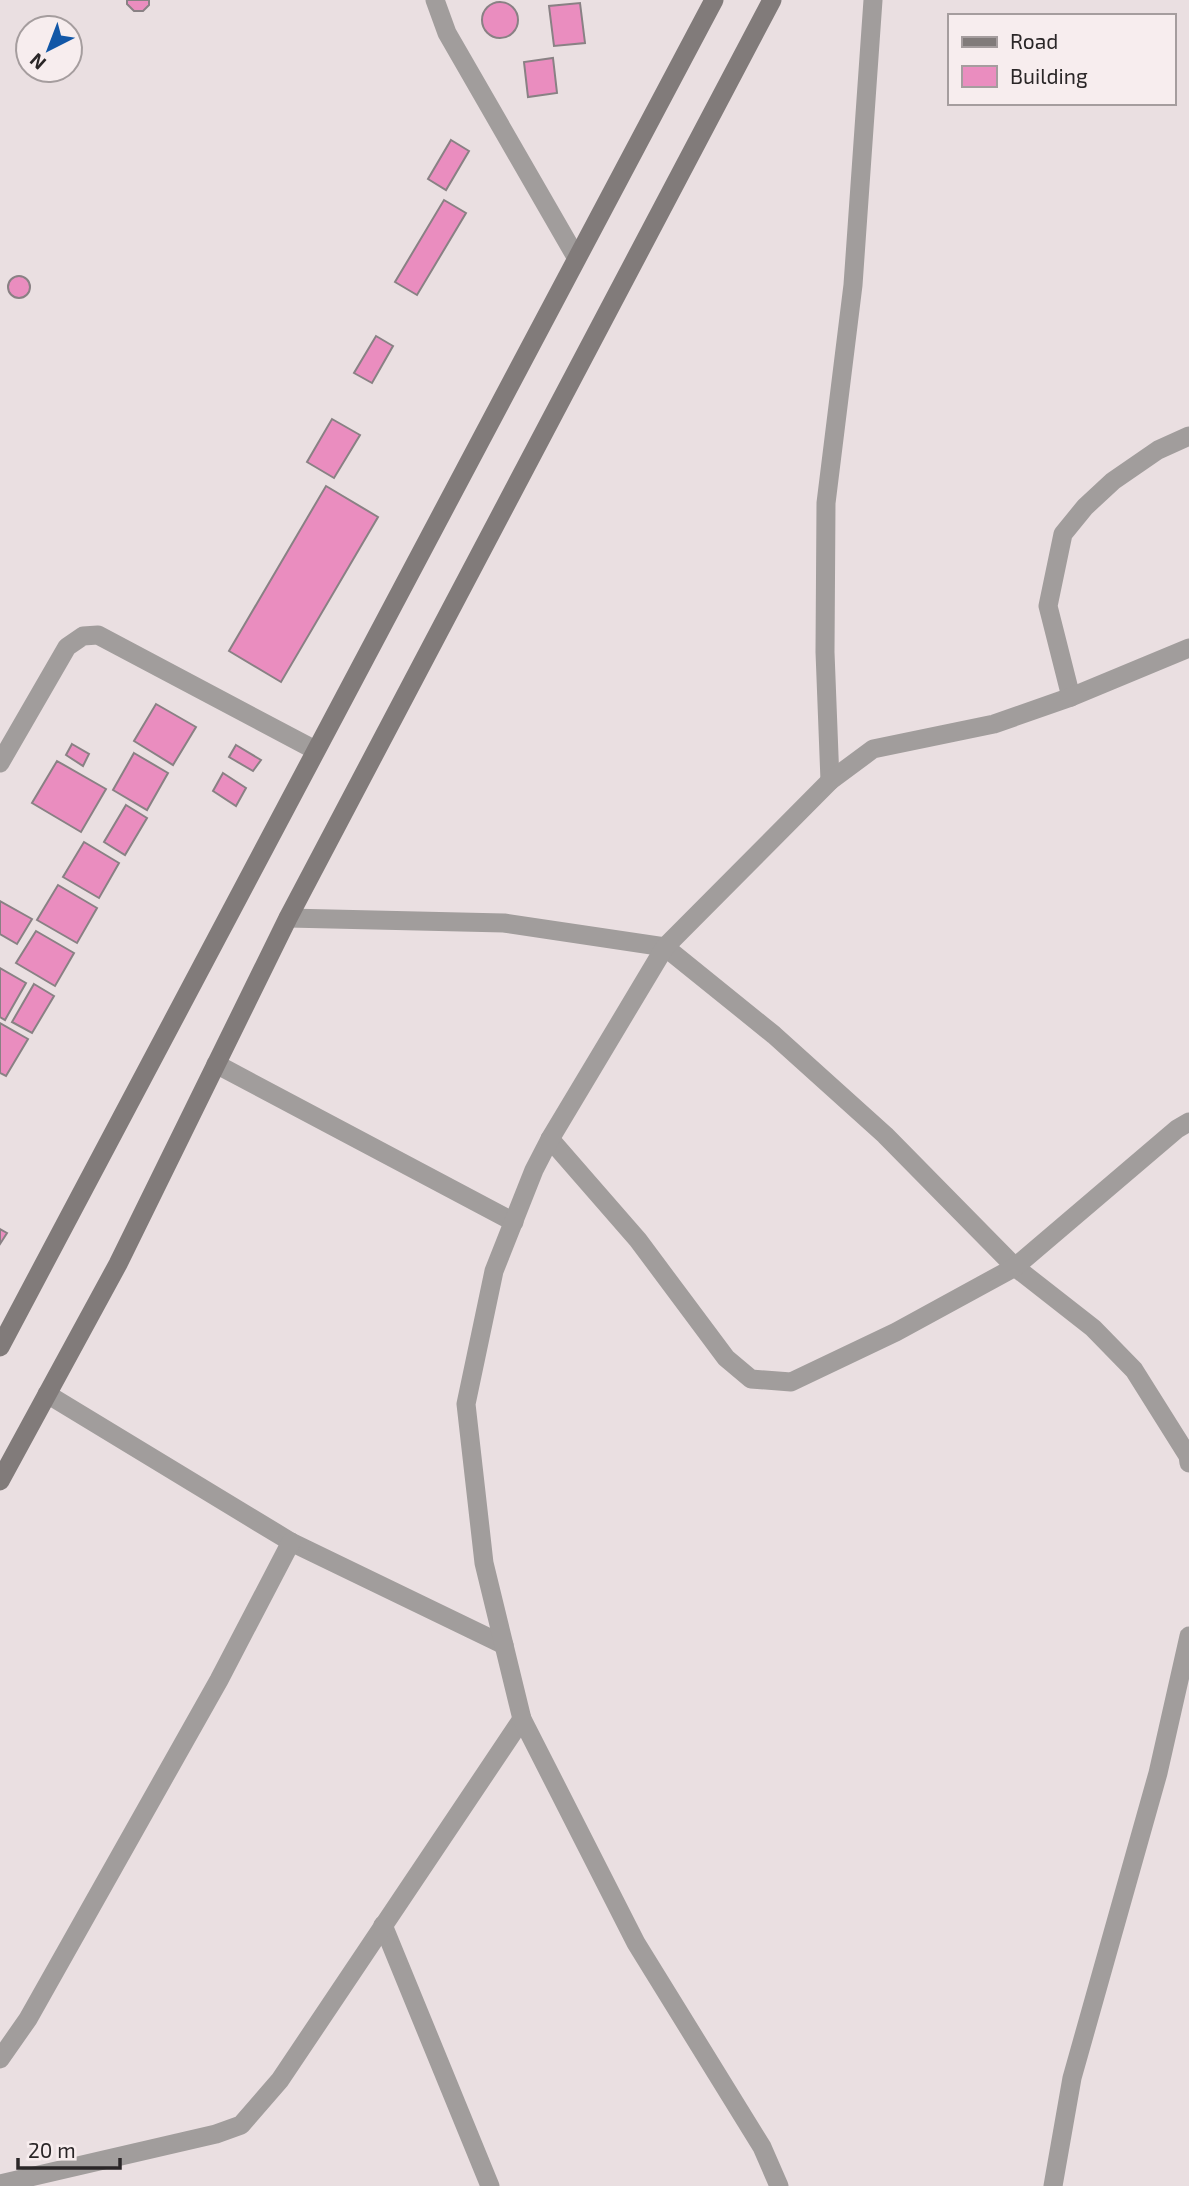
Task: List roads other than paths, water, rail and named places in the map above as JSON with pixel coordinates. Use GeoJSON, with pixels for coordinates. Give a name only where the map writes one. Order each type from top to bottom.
{"type":"FeatureCollection","features":[{"type":"Feature","properties":{"kind":"main road"},"geometry":{"type":"LineString","coordinates":[[0,1347],[714,0]]}},
{"type":"Feature","properties":{"kind":"main road"},"geometry":{"type":"LineString","coordinates":[[0,1481],[118,1264],[288,918],[772,0]]}},
{"type":"Feature","properties":{"kind":"street"},"geometry":{"type":"LineString","coordinates":[[435,0],[447,33],[576,257]]}},
{"type":"Feature","properties":{"kind":"street"},"geometry":{"type":"LineString","coordinates":[[830,781],[825,652],[826,503],[852,285],[873,0]]}},
{"type":"Feature","properties":{"kind":"street"},"geometry":{"type":"LineString","coordinates":[[1071,698],[1048,607],[1063,534],[1085,507],[1113,481],[1158,450],[1189,436]]}},
{"type":"Feature","properties":{"kind":"street"},"geometry":{"type":"LineString","coordinates":[[0,762],[67,647],[83,636],[98,635],[315,750]]}},
{"type":"Feature","properties":{"kind":"street"},"geometry":{"type":"LineString","coordinates":[[779,2186],[762,2147],[636,1943],[522,1719],[484,1563],[466,1404],[494,1271],[550,1139],[665,947],[830,781],[873,749],[994,724],[1071,698],[1189,648]]}},
{"type":"Feature","properties":{"kind":"street"},"geometry":{"type":"LineString","coordinates":[[288,918],[505,923],[665,947],[774,1035],[885,1135],[1015,1267],[1093,1328],[1134,1370],[1188,1456],[1189,1464]]}},
{"type":"Feature","properties":{"kind":"street"},"geometry":{"type":"LineString","coordinates":[[216,1064],[514,1222]]}},
{"type":"Feature","properties":{"kind":"street"},"geometry":{"type":"LineString","coordinates":[[550,1139],[638,1240],[726,1358],[751,1379],[791,1382],[896,1332],[1015,1267],[1177,1129],[1189,1122]]}},
{"type":"Feature","properties":{"kind":"street"},"geometry":{"type":"LineString","coordinates":[[47,1394],[291,1542],[504,1645]]}},
{"type":"Feature","properties":{"kind":"street"},"geometry":{"type":"LineString","coordinates":[[0,2059],[35,2007],[219,1680],[291,1542]]}},
{"type":"Feature","properties":{"kind":"street"},"geometry":{"type":"LineString","coordinates":[[1053,2186],[1072,2078],[1158,1773],[1189,1636]]}},
{"type":"Feature","properties":{"kind":"street"},"geometry":{"type":"LineString","coordinates":[[0,2184],[216,2134],[241,2125],[280,2080],[522,1719]]}},
{"type":"Feature","properties":{"kind":"street"},"geometry":{"type":"LineString","coordinates":[[383,1925],[490,2186]]}}]}
